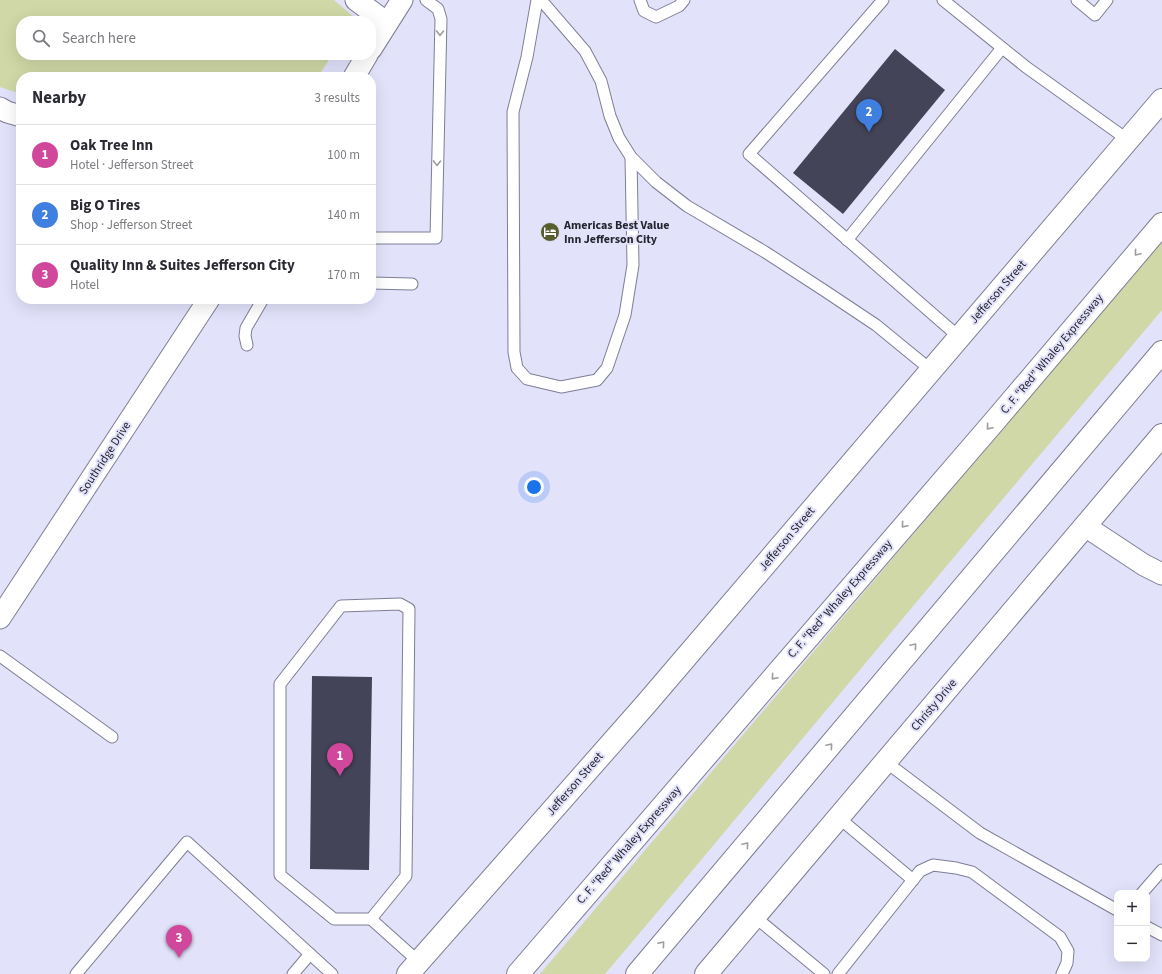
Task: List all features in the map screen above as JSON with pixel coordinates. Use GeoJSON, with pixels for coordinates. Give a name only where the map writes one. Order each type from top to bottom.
{"type":"FeatureCollection","features":[{"type":"Feature","properties":{"kind":"main road","name":"Jefferson Street"},"geometry":{"type":"LineString","coordinates":[[414,968],[646,704],[1162,100]]}},
{"type":"Feature","properties":{"kind":"main road","name":"C. F. “Red” Whaley Expressway"},"geometry":{"type":"LineString","coordinates":[[518,974],[998,417],[1162,224]]}},
{"type":"Feature","properties":{"kind":"main road"},"geometry":{"type":"LineString","coordinates":[[637,974],[1162,352]]}},
{"type":"Feature","properties":{"kind":"main road","name":"Christy Drive"},"geometry":{"type":"LineString","coordinates":[[706,974],[1162,435]]}},
{"type":"Feature","properties":{"kind":"street"},"geometry":{"type":"LineString","coordinates":[[356,0],[387,23]]}},
{"type":"Feature","properties":{"kind":"street"},"geometry":{"type":"LineString","coordinates":[[376,41],[402,0]]}},
{"type":"Feature","properties":{"kind":"street"},"geometry":{"type":"LineString","coordinates":[[357,72],[364,60]]}},
{"type":"Feature","properties":{"kind":"street"},"geometry":{"type":"LineString","coordinates":[[0,108],[16,115]]}},
{"type":"Feature","properties":{"kind":"street","name":"Southridge Drive"},"geometry":{"type":"LineString","coordinates":[[0,618],[206,304]]}},
{"type":"Feature","properties":{"kind":"street"},"geometry":{"type":"LineString","coordinates":[[1085,526],[1144,565],[1162,574]]}},
{"type":"Feature","properties":{"kind":"lane"},"geometry":{"type":"LineString","coordinates":[[376,238],[436,238],[441,19],[438,9],[426,0]]}},
{"type":"Feature","properties":{"kind":"lane"},"geometry":{"type":"LineString","coordinates":[[537,0],[527,57],[513,112],[514,352],[517,368],[527,379],[561,388],[598,380],[607,368],[625,315],[633,265],[631,157]]}},
{"type":"Feature","properties":{"kind":"lane"},"geometry":{"type":"LineString","coordinates":[[541,0],[585,52],[600,82],[610,116],[619,138],[631,157],[656,182],[687,206],[765,252],[876,325],[931,370]]}},
{"type":"Feature","properties":{"kind":"lane"},"geometry":{"type":"LineString","coordinates":[[640,0],[644,11],[656,17],[679,6],[684,0]]}},
{"type":"Feature","properties":{"kind":"lane"},"geometry":{"type":"LineString","coordinates":[[883,0],[749,154],[959,337]]}},
{"type":"Feature","properties":{"kind":"lane"},"geometry":{"type":"LineString","coordinates":[[943,0],[1026,67],[1128,140]]}},
{"type":"Feature","properties":{"kind":"lane"},"geometry":{"type":"LineString","coordinates":[[1078,0],[1095,15],[1107,0]]}},
{"type":"Feature","properties":{"kind":"lane"},"geometry":{"type":"LineString","coordinates":[[847,240],[1002,48]]}},
{"type":"Feature","properties":{"kind":"lane"},"geometry":{"type":"LineString","coordinates":[[376,283],[412,284]]}},
{"type":"Feature","properties":{"kind":"lane"},"geometry":{"type":"LineString","coordinates":[[247,345],[244,336],[246,328],[260,304]]}},
{"type":"Feature","properties":{"kind":"lane"},"geometry":{"type":"LineString","coordinates":[[371,919],[406,876],[408,609],[400,604],[341,606],[280,684],[280,875],[334,919],[371,919],[414,968]]}},
{"type":"Feature","properties":{"kind":"lane"},"geometry":{"type":"LineString","coordinates":[[0,656],[112,737]]}},
{"type":"Feature","properties":{"kind":"lane"},"geometry":{"type":"LineString","coordinates":[[886,762],[980,833],[1114,908]]}},
{"type":"Feature","properties":{"kind":"lane"},"geometry":{"type":"LineString","coordinates":[[839,818],[912,880]]}},
{"type":"Feature","properties":{"kind":"lane"},"geometry":{"type":"LineString","coordinates":[[76,974],[187,842],[332,974]]}},
{"type":"Feature","properties":{"kind":"lane"},"geometry":{"type":"LineString","coordinates":[[838,974],[912,880],[920,871],[933,865],[972,872],[1060,937],[1068,951],[1068,963],[1062,974]]}},
{"type":"Feature","properties":{"kind":"lane"},"geometry":{"type":"LineString","coordinates":[[1145,890],[1162,870]]}},
{"type":"Feature","properties":{"kind":"lane"},"geometry":{"type":"LineString","coordinates":[[755,917],[824,974]]}},
{"type":"Feature","properties":{"kind":"lane"},"geometry":{"type":"LineString","coordinates":[[1150,929],[1162,935]]}},
{"type":"Feature","properties":{"kind":"lane"},"geometry":{"type":"LineString","coordinates":[[293,974],[310,954]]}},
{"type":"Feature","properties":{"kind":"green space"},"geometry":{"type":"Polygon","coordinates":[[[0,0],[334,0],[353,16],[16,16],[16,60],[329,60],[321,72],[16,72],[16,92],[0,87],[0,0]]]}},
{"type":"Feature","properties":{"kind":"green space"},"geometry":{"type":"Polygon","coordinates":[[[1162,241],[1162,310],[605,974],[540,974],[1162,241]]]}},
{"type":"Feature","properties":{"kind":"building"},"geometry":{"type":"Polygon","coordinates":[[[895,49],[945,90],[843,214],[793,173],[895,49]]]}},
{"type":"Feature","properties":{"kind":"building"},"geometry":{"type":"Polygon","coordinates":[[[312,676],[372,677],[369,870],[310,869],[312,676]]]}},
{"type":"Feature","properties":{"kind":"place","name":"Big O Tires"},"geometry":{"type":"Point","coordinates":[869,132]}},
{"type":"Feature","properties":{"kind":"place","name":"Americas Best Value Inn Jefferson City"},"geometry":{"type":"Point","coordinates":[550,232]}},
{"type":"Feature","properties":{"kind":"place","name":"Oak Tree Inn"},"geometry":{"type":"Point","coordinates":[340,776]}},
{"type":"Feature","properties":{"kind":"place","name":"Quality Inn & Suites Jefferson City"},"geometry":{"type":"Point","coordinates":[179,958]}}]}
